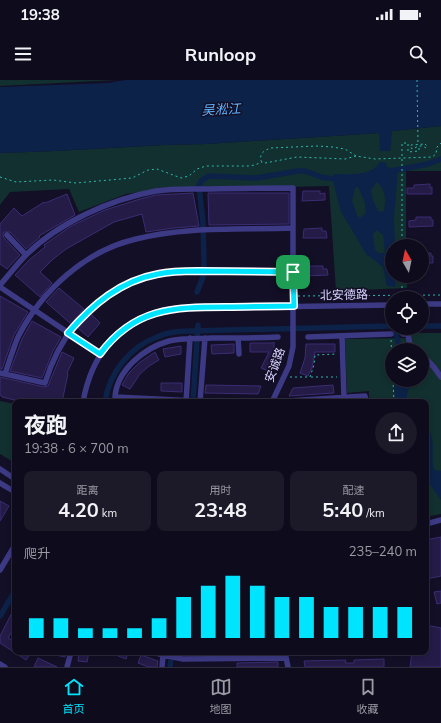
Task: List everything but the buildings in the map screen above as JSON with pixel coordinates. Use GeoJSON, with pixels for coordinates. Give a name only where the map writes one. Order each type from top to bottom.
{"type":"FeatureCollection","features":[{"type":"Feature","properties":{"kind":"street","name":"安诚路"},"geometry":{"type":"LineString","coordinates":[[26,255],[58,230],[80,217],[129,198],[156,191],[177,189],[293,188],[293,347],[284,377],[273,399]]}},
{"type":"Feature","properties":{"kind":"street"},"geometry":{"type":"LineString","coordinates":[[293,228],[180,232],[134,239],[106,250],[74,268],[58,283],[34,310],[18,338],[3,373],[45,383],[56,354],[68,333],[84,315],[98,302],[111,293],[144,278],[159,274],[198,271],[293,272]]}},
{"type":"Feature","properties":{"kind":"street"},"geometry":{"type":"LineString","coordinates":[[7,235],[26,255],[0,286],[100,354]]}},
{"type":"Feature","properties":{"kind":"street"},"geometry":{"type":"LineString","coordinates":[[429,304],[441,304]]}},
{"type":"Feature","properties":{"kind":"street","name":"北安德路"},"geometry":{"type":"LineString","coordinates":[[83,399],[89,376],[100,354],[114,337],[129,325],[152,314],[165,310],[206,307],[385,305]]}},
{"type":"Feature","properties":{"kind":"street"},"geometry":{"type":"LineString","coordinates":[[308,337],[385,334]]}},
{"type":"Feature","properties":{"kind":"street"},"geometry":{"type":"LineString","coordinates":[[342,336],[344,398]]}},
{"type":"Feature","properties":{"kind":"street"},"geometry":{"type":"LineString","coordinates":[[151,399],[115,397],[119,379],[133,362],[147,351],[168,341],[192,338],[278,337]]}},
{"type":"Feature","properties":{"kind":"street"},"geometry":{"type":"LineString","coordinates":[[187,399],[192,338]]}},
{"type":"Feature","properties":{"kind":"street"},"geometry":{"type":"LineString","coordinates":[[199,399],[203,338]]}},
{"type":"Feature","properties":{"kind":"street"},"geometry":{"type":"LineString","coordinates":[[238,338],[238,354]]}},
{"type":"Feature","properties":{"kind":"street"},"geometry":{"type":"LineString","coordinates":[[429,362],[441,377]]}},
{"type":"Feature","properties":{"kind":"street"},"geometry":{"type":"LineString","coordinates":[[334,399],[365,396],[366,399]]}},
{"type":"Feature","properties":{"kind":"street"},"geometry":{"type":"LineString","coordinates":[[0,469],[12,477]]}},
{"type":"Feature","properties":{"kind":"street"},"geometry":{"type":"LineString","coordinates":[[0,483],[12,490]]}},
{"type":"Feature","properties":{"kind":"street"},"geometry":{"type":"LineString","coordinates":[[429,523],[441,520]]}},
{"type":"Feature","properties":{"kind":"street"},"geometry":{"type":"LineString","coordinates":[[0,569],[12,549]]}},
{"type":"Feature","properties":{"kind":"street"},"geometry":{"type":"LineString","coordinates":[[68,667],[70,655]]}},
{"type":"Feature","properties":{"kind":"street"},"geometry":{"type":"LineString","coordinates":[[162,667],[165,655]]}},
{"type":"Feature","properties":{"kind":"street"},"geometry":{"type":"LineString","coordinates":[[168,655],[183,659],[286,655],[288,667]]}},
{"type":"Feature","properties":{"kind":"street"},"geometry":{"type":"LineString","coordinates":[[0,664],[5,667]]}},
{"type":"Feature","properties":{"kind":"path"},"geometry":{"type":"LineString","coordinates":[[402,239],[402,143],[408,143],[408,152],[419,151],[417,80]]}},
{"type":"Feature","properties":{"kind":"path"},"geometry":{"type":"LineString","coordinates":[[262,162],[260,158],[262,152],[265,149],[271,148],[317,146],[332,147],[345,149],[356,156],[375,159],[434,156],[438,145],[441,144]]}},
{"type":"Feature","properties":{"kind":"path"},"geometry":{"type":"LineString","coordinates":[[0,177],[16,182],[53,180],[76,183],[132,178],[148,170],[157,169],[181,178],[189,176],[198,169],[206,166],[248,166],[262,162],[269,163],[297,158],[345,159],[356,156]]}},
{"type":"Feature","properties":{"kind":"path"},"geometry":{"type":"LineString","coordinates":[[294,296],[385,294]]}},
{"type":"Feature","properties":{"kind":"path"},"geometry":{"type":"LineString","coordinates":[[429,295],[441,295]]}},
{"type":"Feature","properties":{"kind":"path"},"geometry":{"type":"LineString","coordinates":[[389,335],[392,343],[394,399]]}},
{"type":"Feature","properties":{"kind":"path"},"geometry":{"type":"LineString","coordinates":[[310,377],[314,366],[315,355],[343,354]]}},
{"type":"Feature","properties":{"kind":"path"},"geometry":{"type":"LineString","coordinates":[[284,377],[343,377]]}},
{"type":"Feature","properties":{"kind":"green space"},"geometry":{"type":"Polygon","coordinates":[[[0,80],[116,80],[0,86],[0,80]]]}},
{"type":"Feature","properties":{"kind":"green space"},"geometry":{"type":"Polygon","coordinates":[[[441,126],[441,171],[406,171],[406,239],[385,239],[385,283],[407,283],[407,288],[336,291],[329,186],[154,190],[126,194],[79,212],[69,189],[10,192],[0,205],[0,153],[205,144],[379,133],[390,151],[391,131],[441,126]]]}},
{"type":"Feature","properties":{"kind":"green space"},"geometry":{"type":"Polygon","coordinates":[[[429,333],[441,333],[441,514],[429,516],[429,399],[369,399],[369,391],[347,393],[345,339],[410,338],[410,335],[429,335],[429,333]]]}},
{"type":"Feature","properties":{"kind":"green space"},"geometry":{"type":"Polygon","coordinates":[[[0,401],[12,403],[12,461],[0,454],[0,401]]]}},
{"type":"Feature","properties":{"kind":"water","name":"吴淞江"},"geometry":{"type":"Polygon","coordinates":[[[125,80],[441,80],[441,126],[392,131],[390,151],[380,151],[379,133],[205,144],[0,153],[0,87],[109,83],[125,80]]]}},
{"type":"Feature","properties":{"kind":"water"},"geometry":{"type":"Polygon","coordinates":[[[380,162],[386,162],[387,167],[398,169],[394,218],[395,239],[385,239],[385,253],[385,276],[383,267],[366,254],[341,212],[334,185],[333,174],[359,174],[371,170],[380,162]],[[377,182],[371,190],[373,201],[379,212],[384,211],[385,199],[382,189],[377,182]],[[358,187],[355,188],[352,200],[357,215],[360,218],[366,213],[365,203],[358,187]],[[377,230],[373,234],[375,250],[379,253],[385,253],[383,235],[377,230]]]}},
{"type":"Feature","properties":{"kind":"water"},"geometry":{"type":"Polygon","coordinates":[[[386,283],[395,283],[395,287],[387,286],[386,283]]]}},
{"type":"Feature","properties":{"kind":"water"},"geometry":{"type":"Polygon","coordinates":[[[394,387],[411,387],[408,390],[406,399],[395,399],[394,387]]]}},
{"type":"Feature","properties":{"kind":"water"},"geometry":{"type":"Polygon","coordinates":[[[429,430],[433,445],[434,470],[441,471],[441,500],[429,483],[429,430]]]}},
{"type":"Feature","properties":{"kind":"waterway"},"geometry":{"type":"LineString","coordinates":[[391,171],[428,164],[441,159]]}},
{"type":"Feature","properties":{"kind":"waterway"},"geometry":{"type":"LineString","coordinates":[[197,292],[203,277],[204,265],[203,223],[199,186],[201,181],[209,176],[256,178],[298,171],[305,171],[321,177],[341,180]]}},
{"type":"Feature","properties":{"kind":"waterway"},"geometry":{"type":"LineString","coordinates":[[193,399],[198,325]]}},
{"type":"Feature","properties":{"kind":"waterway"},"geometry":{"type":"LineString","coordinates":[[106,399],[111,381],[122,363],[138,347],[161,335],[186,331],[385,326]]}},
{"type":"Feature","properties":{"kind":"waterway"},"geometry":{"type":"LineString","coordinates":[[429,326],[441,326]]}},
{"type":"Feature","properties":{"kind":"waterway"},"geometry":{"type":"LineString","coordinates":[[396,335],[398,343]]}},
{"type":"Feature","properties":{"kind":"waterway"},"geometry":{"type":"LineString","coordinates":[[0,616],[12,596]]}},
{"type":"Feature","properties":{"kind":"waterway"},"geometry":{"type":"LineString","coordinates":[[170,667],[172,655]]}},
{"type":"Feature","properties":{"kind":"route"},"geometry":{"type":"LineString","coordinates":[[198,271],[293,272],[294,306],[206,307],[165,310],[152,314],[129,325],[114,337],[100,354],[68,333],[98,302],[128,284],[144,278],[159,274],[198,271]]}}]}
